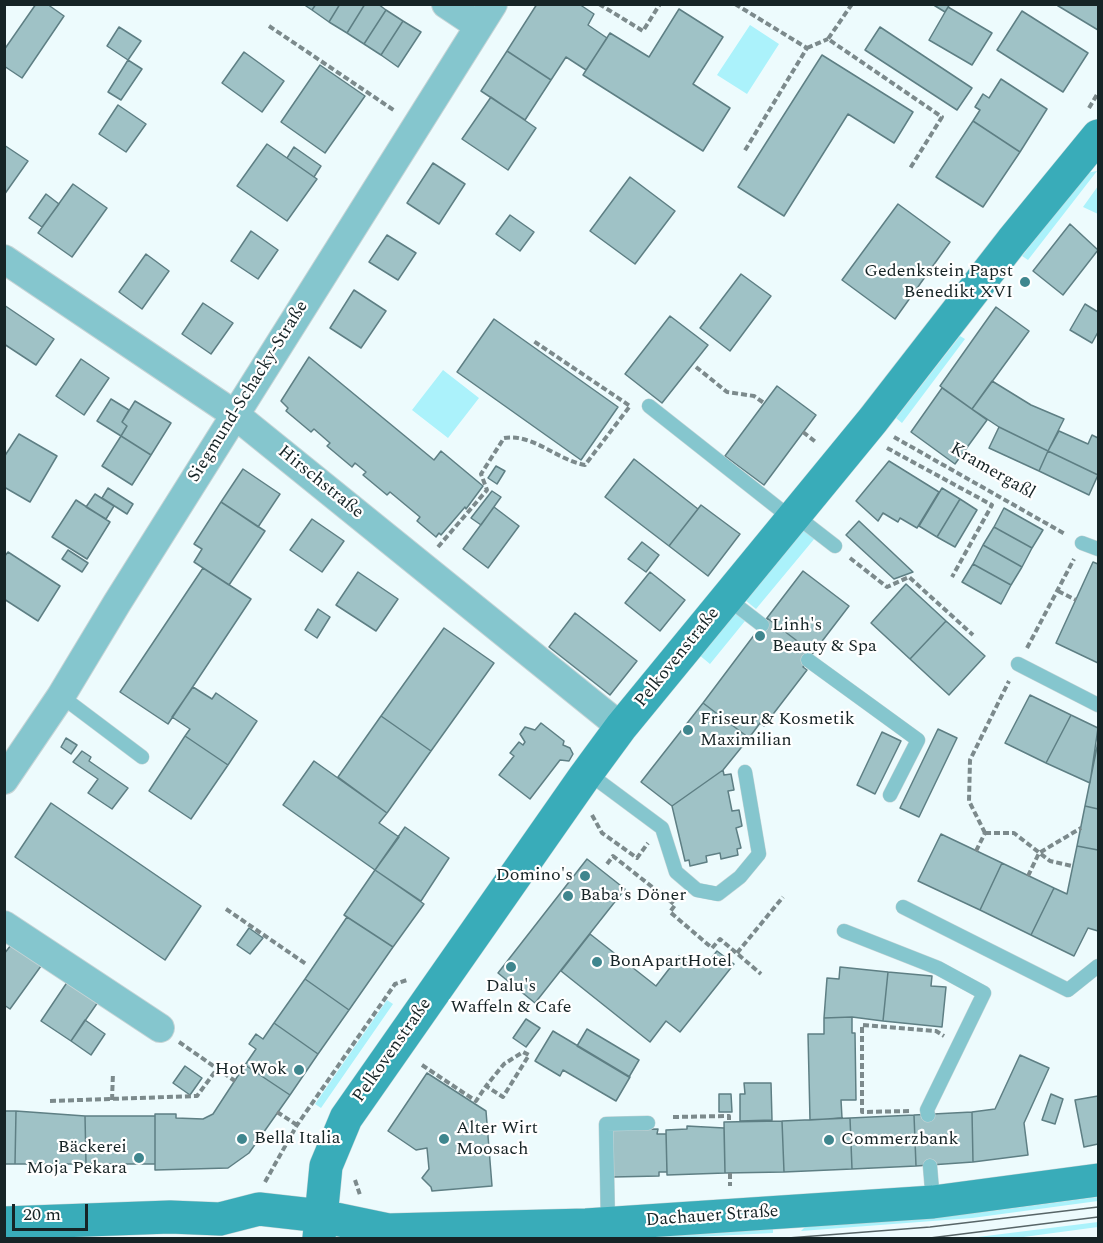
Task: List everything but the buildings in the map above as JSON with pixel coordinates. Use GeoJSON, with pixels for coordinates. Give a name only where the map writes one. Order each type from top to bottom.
{"type":"FeatureCollection","features":[{"type":"Feature","properties":{"kind":"street"},"geometry":{"type":"LineString","coordinates":[[446,4],[486,16]]}},
{"type":"Feature","properties":{"kind":"street","name":"Siegmund-Schacky-Straße"},"geometry":{"type":"LineString","coordinates":[[4,780],[61,696],[234,414],[486,16]]}},
{"type":"Feature","properties":{"kind":"street","name":"Pelkovenstraße"},"geometry":{"type":"LineString","coordinates":[[320,1227],[326,1166],[346,1118],[579,785],[621,727],[794,517],[880,434],[1007,247],[1098,136]]}},
{"type":"Feature","properties":{"kind":"street","name":"Hirschstraße"},"geometry":{"type":"LineString","coordinates":[[4,258],[234,414],[621,727]]}},
{"type":"Feature","properties":{"kind":"street"},"geometry":{"type":"LineString","coordinates":[[4,925],[160,1028]]}},
{"type":"Feature","properties":{"kind":"street","name":"Dachauer Straße"},"geometry":{"type":"LineString","coordinates":[[4,1222],[170,1217],[231,1229],[259,1209],[320,1227],[388,1230],[608,1224],[933,1202],[1098,1180]]}},
{"type":"Feature","properties":{"kind":"lane"},"geometry":{"type":"LineString","coordinates":[[649,406],[794,517],[836,546]]}},
{"type":"Feature","properties":{"kind":"lane"},"geometry":{"type":"LineString","coordinates":[[1082,543],[1098,549]]}},
{"type":"Feature","properties":{"kind":"lane"},"geometry":{"type":"LineString","coordinates":[[727,598],[762,625]]}},
{"type":"Feature","properties":{"kind":"lane"},"geometry":{"type":"LineString","coordinates":[[808,660],[918,740],[890,795]]}},
{"type":"Feature","properties":{"kind":"lane"},"geometry":{"type":"LineString","coordinates":[[1018,664],[1098,705]]}},
{"type":"Feature","properties":{"kind":"lane"},"geometry":{"type":"LineString","coordinates":[[61,696],[142,757]]}},
{"type":"Feature","properties":{"kind":"lane"},"geometry":{"type":"LineString","coordinates":[[579,785],[659,826],[676,872],[697,890],[718,894],[740,877],[759,854],[745,772]]}},
{"type":"Feature","properties":{"kind":"lane"},"geometry":{"type":"LineString","coordinates":[[903,907],[1068,990],[1098,966]]}},
{"type":"Feature","properties":{"kind":"lane"},"geometry":{"type":"LineString","coordinates":[[844,931],[938,968],[984,993],[928,1112]]}},
{"type":"Feature","properties":{"kind":"lane"},"geometry":{"type":"LineString","coordinates":[[608,1224],[606,1124],[648,1123]]}},
{"type":"Feature","properties":{"kind":"lane"},"geometry":{"type":"LineString","coordinates":[[930,1166],[933,1202]]}},
{"type":"Feature","properties":{"kind":"path"},"geometry":{"type":"LineString","coordinates":[[599,4],[643,31],[660,4]]}},
{"type":"Feature","properties":{"kind":"path"},"geometry":{"type":"LineString","coordinates":[[735,4],[807,48]]}},
{"type":"Feature","properties":{"kind":"path"},"geometry":{"type":"LineString","coordinates":[[744,152],[807,48],[828,39],[852,4]]}},
{"type":"Feature","properties":{"kind":"path"},"geometry":{"type":"LineString","coordinates":[[269,26],[417,125]]}},
{"type":"Feature","properties":{"kind":"path"},"geometry":{"type":"LineString","coordinates":[[828,39],[942,117],[909,170]]}},
{"type":"Feature","properties":{"kind":"path"},"geometry":{"type":"LineString","coordinates":[[421,566],[487,490],[481,474],[504,438],[518,436],[570,463],[585,465],[630,406],[532,340]]}},
{"type":"Feature","properties":{"kind":"path"},"geometry":{"type":"LineString","coordinates":[[696,368],[727,392],[754,396],[764,403]]}},
{"type":"Feature","properties":{"kind":"path"},"geometry":{"type":"LineString","coordinates":[[880,434],[992,505],[952,578]]}},
{"type":"Feature","properties":{"kind":"path","name":"Kramergaßl"},"geometry":{"type":"LineString","coordinates":[[880,434],[896,438],[1082,543]]}},
{"type":"Feature","properties":{"kind":"path"},"geometry":{"type":"LineString","coordinates":[[985,833],[969,801],[970,760],[1082,543]]}},
{"type":"Feature","properties":{"kind":"path"},"geometry":{"type":"LineString","coordinates":[[836,546],[887,587],[909,577],[973,635]]}},
{"type":"Feature","properties":{"kind":"path"},"geometry":{"type":"LineString","coordinates":[[1058,591],[1076,600]]}},
{"type":"Feature","properties":{"kind":"path"},"geometry":{"type":"LineString","coordinates":[[579,785],[602,833],[638,858],[659,826]]}},
{"type":"Feature","properties":{"kind":"path"},"geometry":{"type":"LineString","coordinates":[[1028,876],[1039,853],[1081,828]]}},
{"type":"Feature","properties":{"kind":"path"},"geometry":{"type":"LineString","coordinates":[[985,833],[1014,832],[1050,861],[1072,866]]}},
{"type":"Feature","properties":{"kind":"path"},"geometry":{"type":"LineString","coordinates":[[976,851],[985,833]]}},
{"type":"Feature","properties":{"kind":"path"},"geometry":{"type":"LineString","coordinates":[[607,864],[613,856],[675,905],[670,912],[712,948],[720,939],[761,974]]}},
{"type":"Feature","properties":{"kind":"path"},"geometry":{"type":"LineString","coordinates":[[737,953],[783,897]]}},
{"type":"Feature","properties":{"kind":"path"},"geometry":{"type":"LineString","coordinates":[[226,909],[306,964]]}},
{"type":"Feature","properties":{"kind":"path"},"geometry":{"type":"LineString","coordinates":[[266,1177],[297,1125],[394,984],[416,978]]}},
{"type":"Feature","properties":{"kind":"path"},"geometry":{"type":"LineString","coordinates":[[928,1112],[862,1112],[862,1025],[936,1031],[959,1047]]}},
{"type":"Feature","properties":{"kind":"path"},"geometry":{"type":"LineString","coordinates":[[160,1028],[235,1081]]}},
{"type":"Feature","properties":{"kind":"path"},"geometry":{"type":"LineString","coordinates":[[422,1065],[476,1101],[486,1086],[504,1064],[523,1052],[529,1055],[503,1097],[486,1086]]}},
{"type":"Feature","properties":{"kind":"path"},"geometry":{"type":"LineString","coordinates":[[50,1101],[196,1096],[218,1069]]}},
{"type":"Feature","properties":{"kind":"path"},"geometry":{"type":"LineString","coordinates":[[112,1100],[113,1073]]}},
{"type":"Feature","properties":{"kind":"path"},"geometry":{"type":"LineString","coordinates":[[277,1112],[297,1125]]}},
{"type":"Feature","properties":{"kind":"path"},"geometry":{"type":"LineString","coordinates":[[673,1117],[729,1116],[729,1121]]}},
{"type":"Feature","properties":{"kind":"shaded area"},"geometry":{"type":"Polygon","coordinates":[[[750,25],[779,44],[747,94],[717,75],[750,25]]]}},
{"type":"Feature","properties":{"kind":"shaded area"},"geometry":{"type":"Polygon","coordinates":[[[1097,171],[1028,260],[1022,256],[1086,173],[1097,171]]]}},
{"type":"Feature","properties":{"kind":"shaded area"},"geometry":{"type":"Polygon","coordinates":[[[1098,186],[1098,214],[1083,207],[1098,186]]]}},
{"type":"Feature","properties":{"kind":"shaded area"},"geometry":{"type":"Polygon","coordinates":[[[960,336],[965,339],[902,423],[896,418],[960,336]]]}},
{"type":"Feature","properties":{"kind":"shaded area"},"geometry":{"type":"Polygon","coordinates":[[[443,370],[479,398],[448,438],[412,410],[443,370]]]}},
{"type":"Feature","properties":{"kind":"shaded area"},"geometry":{"type":"Polygon","coordinates":[[[804,529],[815,538],[756,609],[745,600],[804,529]]]}},
{"type":"Feature","properties":{"kind":"shaded area"},"geometry":{"type":"Polygon","coordinates":[[[734,611],[745,621],[710,664],[698,654],[734,611]]]}},
{"type":"Feature","properties":{"kind":"shaded area"},"geometry":{"type":"Polygon","coordinates":[[[387,1000],[393,1004],[321,1108],[315,1104],[387,1000]]]}},
{"type":"Feature","properties":{"kind":"shaded area"},"geometry":{"type":"Polygon","coordinates":[[[1098,1197],[1098,1201],[972,1218],[801,1231],[805,1227],[992,1211],[1098,1197]]]}},
{"type":"Feature","properties":{"kind":"shaded area"},"geometry":{"type":"Polygon","coordinates":[[[1098,1222],[1098,1227],[1016,1238],[970,1238],[1098,1222]]]}},
{"type":"Feature","properties":{"kind":"shaded area"},"geometry":{"type":"Polygon","coordinates":[[[773,1229],[773,1233],[675,1238],[555,1238],[773,1229]]]}},
{"type":"Feature","properties":{"kind":"tram line"},"geometry":{"type":"LineString","coordinates":[[788,1238],[930,1227],[1098,1207]]}},
{"type":"Feature","properties":{"kind":"tram line"},"geometry":{"type":"LineString","coordinates":[[930,1238],[1098,1217]]}},
{"type":"Feature","properties":{"kind":"place","name":"Gedenkstein Papst Benedikt XVI"},"geometry":{"type":"Point","coordinates":[1025,282]}},
{"type":"Feature","properties":{"kind":"place","name":"Linh's Beauty & Spa"},"geometry":{"type":"Point","coordinates":[760,636]}},
{"type":"Feature","properties":{"kind":"place","name":"Friseur & Kosmetik Maximilian"},"geometry":{"type":"Point","coordinates":[688,730]}},
{"type":"Feature","properties":{"kind":"place","name":"Domino's"},"geometry":{"type":"Point","coordinates":[585,876]}},
{"type":"Feature","properties":{"kind":"place","name":"Baba's Döner"},"geometry":{"type":"Point","coordinates":[568,896]}},
{"type":"Feature","properties":{"kind":"place","name":"BonApartHotel"},"geometry":{"type":"Point","coordinates":[597,962]}},
{"type":"Feature","properties":{"kind":"place","name":"Dalu's Waffeln & Cafe"},"geometry":{"type":"Point","coordinates":[511,967]}},
{"type":"Feature","properties":{"kind":"place","name":"Hot Wok"},"geometry":{"type":"Point","coordinates":[299,1070]}},
{"type":"Feature","properties":{"kind":"place","name":"Bella Italia"},"geometry":{"type":"Point","coordinates":[242,1139]}},
{"type":"Feature","properties":{"kind":"place","name":"Alter Wirt Moosach"},"geometry":{"type":"Point","coordinates":[444,1139]}},
{"type":"Feature","properties":{"kind":"place","name":"Commerzbank"},"geometry":{"type":"Point","coordinates":[829,1140]}},
{"type":"Feature","properties":{"kind":"place","name":"Bäckerei Moja Pekara"},"geometry":{"type":"Point","coordinates":[139,1158]}}]}
